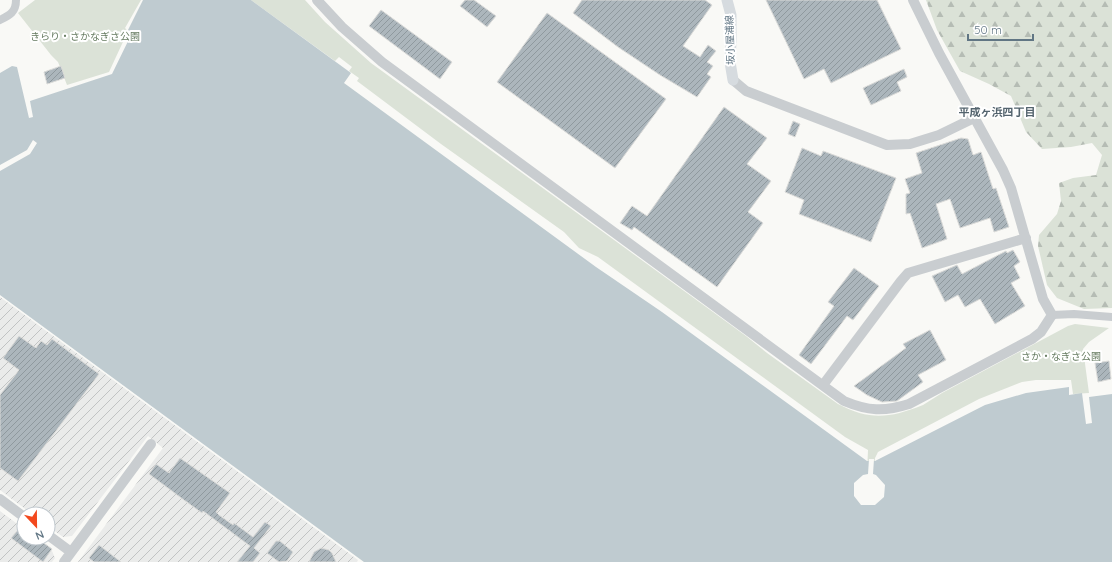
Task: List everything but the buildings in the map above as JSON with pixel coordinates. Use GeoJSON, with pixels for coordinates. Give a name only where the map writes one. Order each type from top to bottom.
{"type":"FeatureCollection","features":[{"type":"Feature","properties":{"kind":"main road","name":"坂小屋浦線"},"geometry":{"type":"LineString","coordinates":[[727,0],[731,15],[730,62],[733,80]]}},
{"type":"Feature","properties":{"kind":"street"},"geometry":{"type":"LineString","coordinates":[[0,20],[14,12],[16,0]]}},
{"type":"Feature","properties":{"kind":"street"},"geometry":{"type":"LineString","coordinates":[[317,0],[342,27],[382,62],[844,401],[861,408],[876,410],[896,408],[909,404],[1032,339],[1040,332],[1052,315]]}},
{"type":"Feature","properties":{"kind":"street"},"geometry":{"type":"LineString","coordinates":[[913,0],[939,53],[1003,170],[1011,188],[1043,299],[1052,315]]}},
{"type":"Feature","properties":{"kind":"street"},"geometry":{"type":"LineString","coordinates":[[733,80],[746,91],[887,145],[910,144],[939,135],[974,118]]}},
{"type":"Feature","properties":{"kind":"street"},"geometry":{"type":"LineString","coordinates":[[823,385],[908,273],[1026,238]]}},
{"type":"Feature","properties":{"kind":"street"},"geometry":{"type":"LineString","coordinates":[[1052,315],[1074,314],[1112,317]]}},
{"type":"Feature","properties":{"kind":"street"},"geometry":{"type":"LineString","coordinates":[[64,562],[151,444]]}},
{"type":"Feature","properties":{"kind":"street"},"geometry":{"type":"LineString","coordinates":[[0,499],[16,511]]}},
{"type":"Feature","properties":{"kind":"street"},"geometry":{"type":"LineString","coordinates":[[56,541],[71,552]]}},
{"type":"Feature","properties":{"kind":"shaded area"},"geometry":{"type":"Polygon","coordinates":[[[143,0],[251,0],[351,73],[344,83],[596,267],[662,312],[867,461],[875,461],[985,405],[1026,393],[1069,387],[1069,395],[1082,393],[1086,424],[1092,423],[1089,397],[1112,394],[1112,562],[364,562],[0,295],[0,171],[30,154],[37,143],[33,140],[27,150],[0,165],[0,73],[12,66],[17,67],[29,118],[33,117],[30,101],[112,74],[132,33],[128,30],[143,0]]]}},
{"type":"Feature","properties":{"kind":"shaded area"},"geometry":{"type":"Polygon","coordinates":[[[0,297],[358,560],[357,562],[78,562],[163,448],[148,436],[72,536],[63,537],[56,532],[56,506],[21,506],[0,490],[0,297]]]}},
{"type":"Feature","properties":{"kind":"shaded area"},"geometry":{"type":"Polygon","coordinates":[[[0,511],[16,523],[16,546],[46,546],[52,551],[55,558],[52,562],[0,562],[0,511]]]}},
{"type":"Feature","properties":{"kind":"green space","name":"きらり・さかなぎさ公園"},"geometry":{"type":"Polygon","coordinates":[[[35,0],[141,0],[125,28],[128,31],[109,72],[67,85],[58,62],[18,13],[35,0]]]}},
{"type":"Feature","properties":{"kind":"green space","name":"さか・なぎさ公園"},"geometry":{"type":"Polygon","coordinates":[[[251,0],[305,0],[325,22],[371,63],[838,404],[860,413],[870,415],[880,416],[900,413],[923,405],[942,393],[1068,326],[1075,324],[1109,328],[1089,342],[1083,349],[1089,393],[1073,394],[1071,380],[1036,380],[1022,382],[979,399],[878,452],[875,458],[874,474],[867,473],[868,450],[845,437],[598,257],[579,248],[564,232],[441,144],[357,81],[359,78],[349,71],[352,67],[339,57],[335,61],[251,0]]]}},
{"type":"Feature","properties":{"kind":"green space"},"geometry":{"type":"Polygon","coordinates":[[[926,0],[1112,0],[1112,308],[1084,309],[1057,298],[1047,285],[1038,246],[1039,235],[1057,214],[1061,201],[1059,183],[1073,178],[1096,175],[1102,155],[1092,143],[1071,147],[1042,149],[1026,132],[1011,96],[960,71],[937,30],[926,0]]]}},
{"type":"Feature","properties":{"kind":"pier"},"geometry":{"type":"Polygon","coordinates":[[[869,459],[874,459],[873,474],[876,475],[885,485],[884,497],[875,505],[861,505],[854,496],[854,483],[863,475],[868,474],[869,459]]]}},
{"type":"Feature","properties":{"kind":"district","name":"平成ヶ浜四丁目"},"geometry":{"type":"Point","coordinates":[997,112]}}]}
